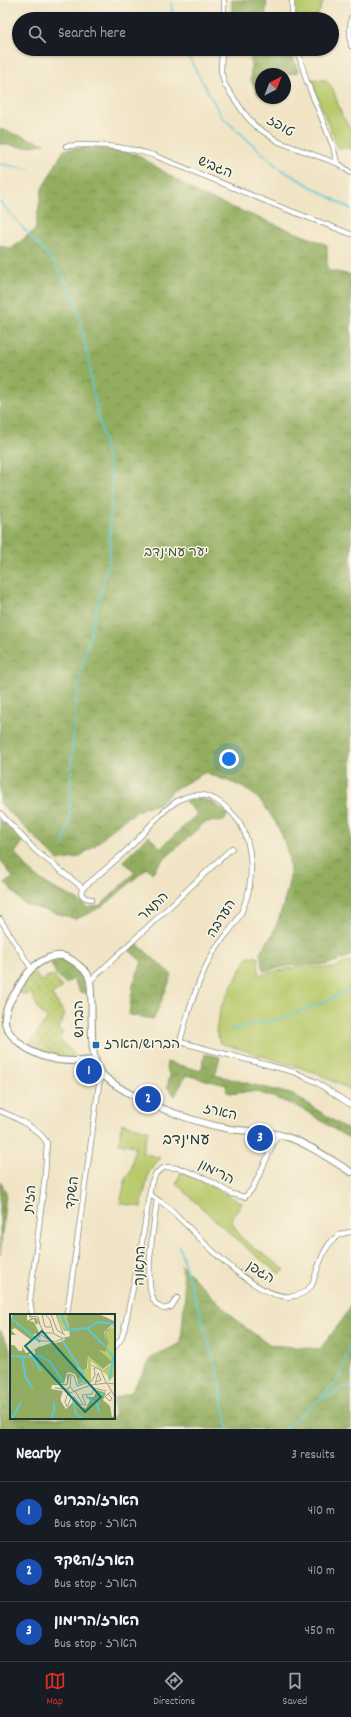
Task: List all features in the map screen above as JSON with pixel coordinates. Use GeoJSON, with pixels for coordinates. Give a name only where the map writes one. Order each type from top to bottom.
{"type":"FeatureCollection","features":[{"type":"Feature","properties":{"kind":"street"},"geometry":{"type":"LineString","coordinates":[[224,0],[224,12]]}},
{"type":"Feature","properties":{"kind":"street"},"geometry":{"type":"LineString","coordinates":[[292,0],[292,12]]}},
{"type":"Feature","properties":{"kind":"street"},"geometry":{"type":"LineString","coordinates":[[351,18],[351,46]]}},
{"type":"Feature","properties":{"kind":"street","name":"טופז"},"geometry":{"type":"LineString","coordinates":[[222,56],[222,71],[225,85],[230,95],[251,122],[264,133],[279,142],[337,163],[351,173]]}},
{"type":"Feature","properties":{"kind":"street"},"geometry":{"type":"LineString","coordinates":[[299,56],[307,82],[334,146],[337,163]]}},
{"type":"Feature","properties":{"kind":"street","name":"הגביש"},"geometry":{"type":"LineString","coordinates":[[66,146],[86,144],[109,145],[133,149],[153,155],[351,234]]}},
{"type":"Feature","properties":{"kind":"street","name":"הערבה"},"geometry":{"type":"LineString","coordinates":[[83,888],[132,846],[167,810],[180,800],[190,795],[200,794],[212,798],[226,807],[237,818],[245,836],[250,858],[249,888],[240,916],[215,950],[204,972],[187,1013],[180,1042],[294,1072],[316,1082],[351,1105]]}},
{"type":"Feature","properties":{"kind":"street"},"geometry":{"type":"LineString","coordinates":[[0,813],[36,851],[83,888],[81,894],[85,898],[92,899]]}},
{"type":"Feature","properties":{"kind":"street","name":"התמר"},"geometry":{"type":"LineString","coordinates":[[90,981],[232,848]]}},
{"type":"Feature","properties":{"kind":"street"},"geometry":{"type":"LineString","coordinates":[[0,919],[31,968]]}},
{"type":"Feature","properties":{"kind":"street","name":"הברוש"},"geometry":{"type":"LineString","coordinates":[[56,955],[64,955],[85,970],[90,981],[93,1016],[92,1049],[94,1060],[58,1060],[34,1053],[12,1036],[6,1027],[2,1018],[7,1008],[31,968],[41,961],[56,955]]}},
{"type":"Feature","properties":{"kind":"street","name":"הארז"},"geometry":{"type":"LineString","coordinates":[[94,1060],[98,1069],[103,1075],[140,1098],[196,1120],[225,1128],[278,1134],[297,1141],[351,1172]]}},
{"type":"Feature","properties":{"kind":"street","name":"השקד"},"geometry":{"type":"LineString","coordinates":[[67,1314],[99,1084],[103,1075]]}},
{"type":"Feature","properties":{"kind":"street","name":"הזית"},"geometry":{"type":"LineString","coordinates":[[0,1111],[38,1132],[45,1139],[47,1144],[45,1176],[30,1300],[32,1314]]}},
{"type":"Feature","properties":{"kind":"street","name":"הרימון"},"geometry":{"type":"LineString","coordinates":[[150,1195],[156,1172],[160,1169],[171,1166],[196,1174],[232,1194],[245,1196],[253,1188],[278,1134]]}},
{"type":"Feature","properties":{"kind":"street"},"geometry":{"type":"LineString","coordinates":[[115,1347],[121,1339],[124,1330],[140,1255],[150,1195]]}},
{"type":"Feature","properties":{"kind":"street","name":"הגפן"},"geometry":{"type":"LineString","coordinates":[[150,1195],[168,1207],[244,1278],[264,1290],[281,1296],[298,1296],[307,1292],[312,1285],[331,1242],[341,1234],[351,1232]]}},
{"type":"Feature","properties":{"kind":"street","name":"התאנה"},"geometry":{"type":"LineString","coordinates":[[157,1200],[150,1260],[151,1292],[155,1302],[164,1310],[171,1307],[178,1298]]}},
{"type":"Feature","properties":{"kind":"green space"},"geometry":{"type":"Polygon","coordinates":[[[232,0],[267,0],[266,12],[232,12],[232,0]]]}},
{"type":"Feature","properties":{"kind":"green space"},"geometry":{"type":"Polygon","coordinates":[[[295,0],[324,0],[319,12],[294,12],[295,0]]]}},
{"type":"Feature","properties":{"kind":"green space"},"geometry":{"type":"Polygon","coordinates":[[[251,56],[293,56],[298,72],[291,74],[291,68],[255,68],[255,88],[251,80],[251,56]]]}},
{"type":"Feature","properties":{"kind":"green space"},"geometry":{"type":"Polygon","coordinates":[[[310,79],[326,80],[333,89],[342,116],[351,129],[351,150],[338,148],[310,79]]]}},
{"type":"Feature","properties":{"kind":"green space"},"geometry":{"type":"Polygon","coordinates":[[[0,129],[45,144],[24,147],[0,144],[0,129]]]}},
{"type":"Feature","properties":{"kind":"green space","name":"יער עמינדב"},"geometry":{"type":"Polygon","coordinates":[[[90,147],[136,154],[201,195],[327,245],[327,270],[351,275],[351,956],[326,965],[293,965],[263,971],[260,952],[275,930],[281,913],[290,876],[289,863],[284,841],[274,820],[259,799],[239,786],[206,772],[175,789],[158,804],[145,807],[120,822],[97,844],[79,857],[59,861],[0,803],[0,245],[11,249],[35,230],[42,189],[64,150],[90,147]]]}},
{"type":"Feature","properties":{"kind":"green space"},"geometry":{"type":"Polygon","coordinates":[[[198,798],[212,802],[228,814],[224,821],[205,822],[161,862],[152,873],[147,868],[106,904],[90,913],[76,919],[24,904],[5,883],[13,878],[0,859],[0,819],[23,842],[15,853],[28,869],[49,886],[77,900],[87,908],[101,905],[135,872],[123,861],[149,836],[161,848],[197,814],[185,802],[198,798]]]}},
{"type":"Feature","properties":{"kind":"green space"},"geometry":{"type":"Polygon","coordinates":[[[135,942],[172,975],[154,1019],[129,1015],[133,985],[142,962],[128,949],[135,942]]]}},
{"type":"Feature","properties":{"kind":"green space"},"geometry":{"type":"Polygon","coordinates":[[[248,956],[258,957],[259,975],[297,967],[333,968],[351,961],[351,1090],[314,1072],[220,1043],[216,1031],[221,1007],[248,956]]]}},
{"type":"Feature","properties":{"kind":"green space"},"geometry":{"type":"Polygon","coordinates":[[[59,959],[70,962],[78,971],[86,993],[80,992],[73,979],[65,984],[57,976],[51,963],[59,959]]]}},
{"type":"Feature","properties":{"kind":"green space"},"geometry":{"type":"Polygon","coordinates":[[[33,968],[40,981],[53,975],[62,988],[52,995],[65,1014],[58,1030],[63,1032],[60,1039],[77,1057],[58,1057],[29,1044],[47,1019],[39,1011],[31,993],[25,995],[21,993],[33,968]]]}},
{"type":"Feature","properties":{"kind":"green space"},"geometry":{"type":"Polygon","coordinates":[[[205,1054],[220,1057],[215,1075],[294,1095],[351,1132],[351,1139],[294,1105],[253,1091],[231,1093],[227,1092],[226,1085],[186,1075],[175,1096],[167,1087],[170,1076],[166,1067],[167,1062],[201,1071],[205,1054]]]}},
{"type":"Feature","properties":{"kind":"green space"},"geometry":{"type":"Polygon","coordinates":[[[122,1123],[148,1130],[142,1153],[160,1158],[149,1172],[141,1207],[120,1203],[126,1178],[131,1171],[135,1146],[119,1143],[122,1123]]]}},
{"type":"Feature","properties":{"kind":"green space"},"geometry":{"type":"Polygon","coordinates":[[[181,1172],[196,1178],[242,1203],[231,1220],[240,1237],[285,1270],[280,1274],[266,1264],[201,1207],[176,1183],[181,1172]]]}},
{"type":"Feature","properties":{"kind":"green space"},"geometry":{"type":"Polygon","coordinates":[[[0,1181],[6,1192],[0,1255],[0,1181]]]}},
{"type":"Feature","properties":{"kind":"green space"},"geometry":{"type":"Polygon","coordinates":[[[181,1265],[237,1321],[269,1345],[320,1349],[343,1319],[351,1305],[351,1429],[0,1429],[0,1330],[10,1348],[10,1419],[115,1419],[115,1398],[131,1393],[152,1357],[181,1343],[185,1293],[181,1265]]]}},
{"type":"Feature","properties":{"kind":"waterway"},"geometry":{"type":"LineString","coordinates":[[171,0],[172,12]]}},
{"type":"Feature","properties":{"kind":"waterway"},"geometry":{"type":"LineString","coordinates":[[188,56],[222,117],[280,169],[351,209]]}},
{"type":"Feature","properties":{"kind":"waterway"},"geometry":{"type":"LineString","coordinates":[[0,164],[29,169]]}},
{"type":"Feature","properties":{"kind":"waterway"},"geometry":{"type":"LineString","coordinates":[[0,202],[55,264],[75,299],[113,483],[110,517],[110,554],[77,693],[72,754],[69,824],[63,846]]}},
{"type":"Feature","properties":{"kind":"waterway"},"geometry":{"type":"LineString","coordinates":[[229,1030],[283,1018],[329,1000],[351,988]]}},
{"type":"Feature","properties":{"kind":"waterway"},"geometry":{"type":"LineString","coordinates":[[179,1246],[217,1370],[228,1429]]}},
{"type":"Feature","properties":{"kind":"waterway"},"geometry":{"type":"LineString","coordinates":[[322,1397],[341,1377],[351,1338]]}},
{"type":"Feature","properties":{"kind":"waterway"},"geometry":{"type":"LineString","coordinates":[[284,1429],[320,1399],[351,1385]]}},
{"type":"Feature","properties":{"kind":"place","name":"הברוש/הארז"},"geometry":{"type":"Point","coordinates":[96,1045]}},
{"type":"Feature","properties":{"kind":"place","name":"הארז/הברוש"},"geometry":{"type":"Point","coordinates":[89,1071]}},
{"type":"Feature","properties":{"kind":"place","name":"הארז/השקד"},"geometry":{"type":"Point","coordinates":[148,1099]}},
{"type":"Feature","properties":{"kind":"place","name":"הארז/הרימון"},"geometry":{"type":"Point","coordinates":[260,1138]}},
{"type":"Feature","properties":{"kind":"district","name":"עמינדב"},"geometry":{"type":"Point","coordinates":[186,1140]}}]}
